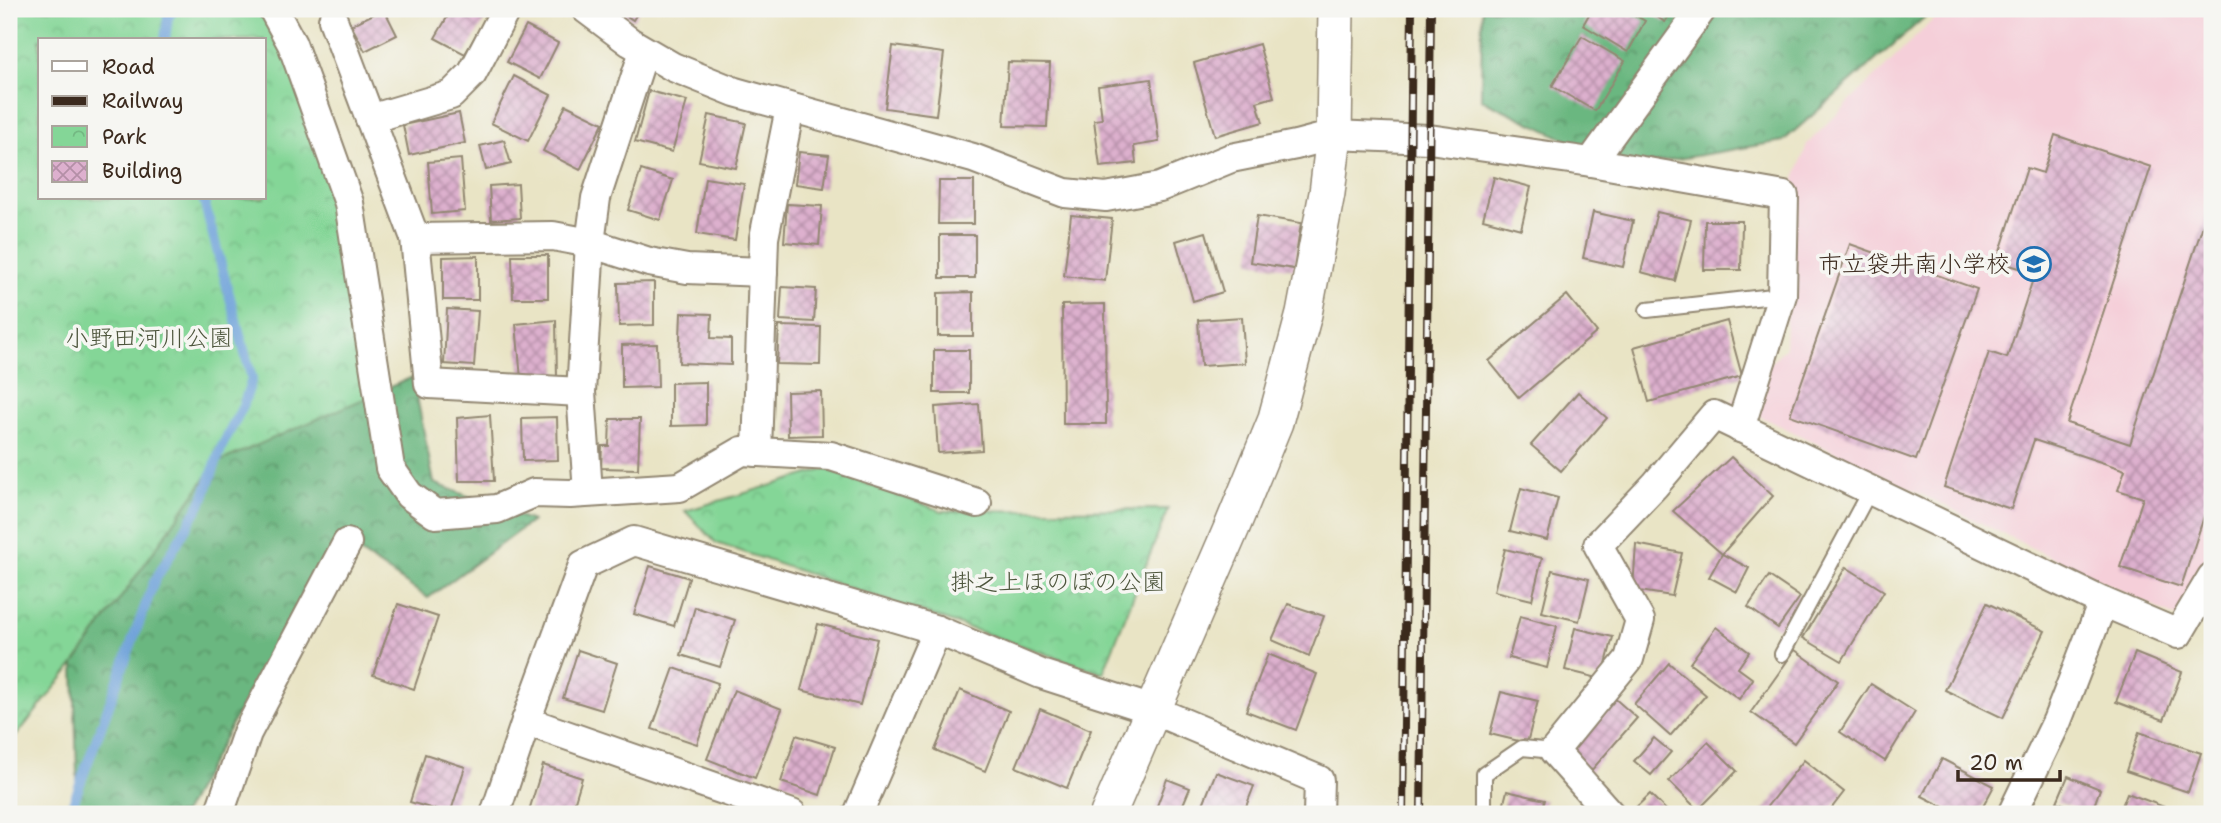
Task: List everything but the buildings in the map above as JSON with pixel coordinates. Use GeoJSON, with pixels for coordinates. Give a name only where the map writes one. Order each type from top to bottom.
{"type":"FeatureCollection","features":[{"type":"Feature","properties":{"kind":"street"},"geometry":{"type":"LineString","coordinates":[[273,9],[292,44],[349,203],[390,468],[409,495],[435,514],[497,509],[534,493],[570,494],[680,487],[742,451],[831,456],[977,503]]}},
{"type":"Feature","properties":{"kind":"street"},"geometry":{"type":"LineString","coordinates":[[370,119],[451,95],[472,74],[506,9]]}},
{"type":"Feature","properties":{"kind":"street"},"geometry":{"type":"LineString","coordinates":[[586,9],[644,51],[673,67],[735,92],[973,159],[1065,193],[1106,197],[1160,187],[1231,158],[1334,135],[1410,136],[1591,162],[1784,196],[1782,295],[1740,428]]}},
{"type":"Feature","properties":{"kind":"street"},"geometry":{"type":"LineString","coordinates":[[1108,814],[1275,422],[1304,314],[1327,193],[1334,135],[1336,9]]}},
{"type":"Feature","properties":{"kind":"street"},"geometry":{"type":"LineString","coordinates":[[1591,162],[1702,9]]}},
{"type":"Feature","properties":{"kind":"street"},"geometry":{"type":"LineString","coordinates":[[333,20],[415,238],[429,384],[581,392]]}},
{"type":"Feature","properties":{"kind":"street"},"geometry":{"type":"LineString","coordinates":[[588,492],[581,392],[590,243],[596,198],[644,51]]}},
{"type":"Feature","properties":{"kind":"street"},"geometry":{"type":"LineString","coordinates":[[757,452],[764,238],[790,108]]}},
{"type":"Feature","properties":{"kind":"street"},"geometry":{"type":"LineString","coordinates":[[415,238],[553,236],[590,243],[674,267],[763,272]]}},
{"type":"Feature","properties":{"kind":"street"},"geometry":{"type":"LineString","coordinates":[[1610,814],[1554,751],[1629,659],[1640,621],[1598,545],[1655,485],[1714,415],[2103,602],[2178,634],[2212,577]]}},
{"type":"Feature","properties":{"kind":"street"},"geometry":{"type":"LineString","coordinates":[[495,814],[583,565],[634,541],[937,630],[1041,674],[1153,710],[1319,780],[1318,814]]}},
{"type":"Feature","properties":{"kind":"street"},"geometry":{"type":"LineString","coordinates":[[219,814],[247,733],[347,542]]}},
{"type":"Feature","properties":{"kind":"street"},"geometry":{"type":"LineString","coordinates":[[2012,814],[2057,721],[2103,602]]}},
{"type":"Feature","properties":{"kind":"street"},"geometry":{"type":"LineString","coordinates":[[858,814],[937,630]]}},
{"type":"Feature","properties":{"kind":"street"},"geometry":{"type":"LineString","coordinates":[[526,721],[792,814]]}},
{"type":"Feature","properties":{"kind":"lane"},"geometry":{"type":"LineString","coordinates":[[1647,310],[1782,295]]}},
{"type":"Feature","properties":{"kind":"lane"},"geometry":{"type":"LineString","coordinates":[[1782,654],[1870,490]]}},
{"type":"Feature","properties":{"kind":"lane"},"geometry":{"type":"LineString","coordinates":[[1484,814],[1484,774],[1522,748],[1554,751]]}},
{"type":"Feature","properties":{"kind":"shaded area"},"geometry":{"type":"Polygon","coordinates":[[[1944,9],[2212,9],[2212,577],[2185,622],[1731,402],[1785,348],[1792,188],[1807,144],[1944,9]]]}},
{"type":"Feature","properties":{"kind":"green space","name":"小野田河川公園"},"geometry":{"type":"Polygon","coordinates":[[[9,9],[273,9],[349,203],[373,395],[216,463],[74,664],[9,745],[9,9]]]}},
{"type":"Feature","properties":{"kind":"green space"},"geometry":{"type":"Polygon","coordinates":[[[1482,9],[1934,9],[1783,141],[1625,168],[1481,99],[1482,9]]]}},
{"type":"Feature","properties":{"kind":"green space"},"geometry":{"type":"Polygon","coordinates":[[[413,377],[434,483],[532,521],[428,598],[346,543],[285,626],[183,814],[78,814],[74,664],[216,463],[413,377]]]}},
{"type":"Feature","properties":{"kind":"green space","name":"掛之上ほのぼの公園"},"geometry":{"type":"Polygon","coordinates":[[[826,469],[942,511],[1168,509],[1103,673],[716,543],[685,511],[826,469]]]}},
{"type":"Feature","properties":{"kind":"waterway"},"geometry":{"type":"LineString","coordinates":[[165,38],[168,17],[175,9]]}},
{"type":"Feature","properties":{"kind":"waterway"},"geometry":{"type":"LineString","coordinates":[[69,814],[154,582],[203,499],[222,446],[243,406],[252,379],[204,200]]}},
{"type":"Feature","properties":{"kind":"railway"},"geometry":{"type":"LineString","coordinates":[[1403,814],[1412,9]]}},
{"type":"Feature","properties":{"kind":"railway"},"geometry":{"type":"LineString","coordinates":[[1421,814],[1431,9]]}},
{"type":"Feature","properties":{"kind":"place","name":"市立袋井南小学校"},"geometry":{"type":"Point","coordinates":[2034,264]}}]}
